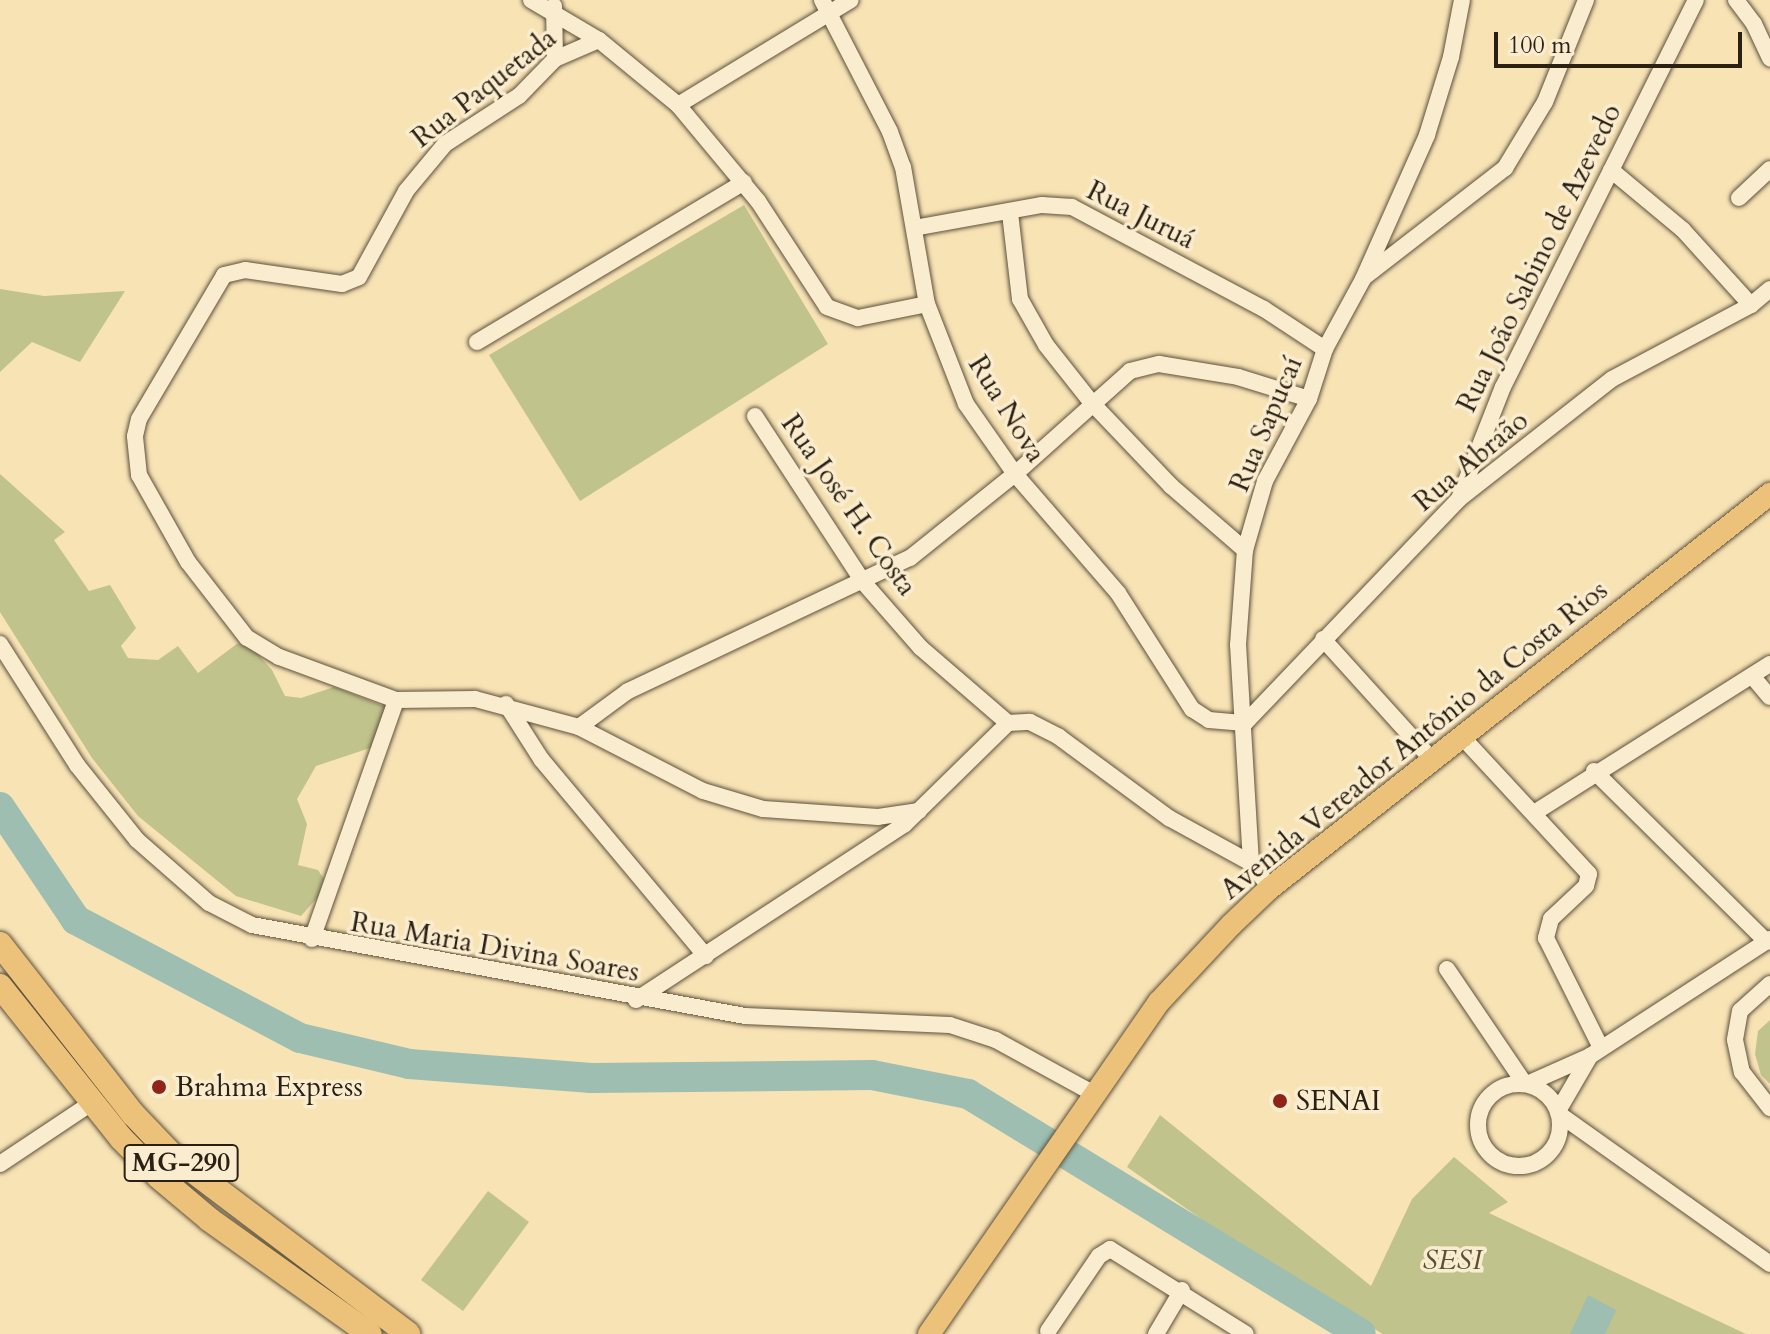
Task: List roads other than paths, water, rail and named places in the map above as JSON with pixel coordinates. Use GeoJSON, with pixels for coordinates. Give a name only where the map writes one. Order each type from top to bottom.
{"type":"FeatureCollection","features":[{"type":"Feature","properties":{"kind":"highway","name":"MG-290"},"geometry":{"type":"LineString","coordinates":[[0,944],[133,1114],[173,1156],[408,1334]]}},
{"type":"Feature","properties":{"kind":"highway","name":"MG-290"},"geometry":{"type":"LineString","coordinates":[[0,986],[93,1102],[159,1177],[210,1220],[369,1334]]}},
{"type":"Feature","properties":{"kind":"main road","name":"Avenida Vereador Antônio da Costa Rios"},"geometry":{"type":"LineString","coordinates":[[929,1334],[1159,1002],[1270,888],[1464,739],[1770,494]]}},
{"type":"Feature","properties":{"kind":"street"},"geometry":{"type":"LineString","coordinates":[[531,0],[554,6],[599,40]]}},
{"type":"Feature","properties":{"kind":"street"},"geometry":{"type":"LineString","coordinates":[[678,105],[826,7],[851,0]]}},
{"type":"Feature","properties":{"kind":"street","name":"Rua Sapucaí"},"geometry":{"type":"LineString","coordinates":[[1251,863],[1238,645],[1245,550],[1265,481],[1309,399],[1325,349],[1363,279],[1427,135],[1451,57],[1462,0]]}},
{"type":"Feature","properties":{"kind":"street"},"geometry":{"type":"LineString","coordinates":[[1363,279],[1505,168],[1545,102],[1586,0]]}},
{"type":"Feature","properties":{"kind":"street","name":"Rua João Sabino de Azevedo"},"geometry":{"type":"LineString","coordinates":[[1459,499],[1469,462],[1503,387],[1696,0]]}},
{"type":"Feature","properties":{"kind":"street"},"geometry":{"type":"LineString","coordinates":[[1736,0],[1754,24],[1770,59]]}},
{"type":"Feature","properties":{"kind":"street"},"geometry":{"type":"LineString","coordinates":[[554,6],[555,59]]}},
{"type":"Feature","properties":{"kind":"street","name":"Rua Nova"},"geometry":{"type":"LineString","coordinates":[[826,7],[890,132],[914,228],[927,304],[966,404],[1015,474],[1118,593],[1192,709],[1209,720],[1245,723]]}},
{"type":"Feature","properties":{"kind":"street","name":"Rua Paquetada"},"geometry":{"type":"LineString","coordinates":[[396,700],[279,657],[247,638],[188,562],[139,475],[135,454],[139,419],[218,281],[245,270],[342,284],[359,277],[428,160],[519,96],[555,59],[599,40],[678,105],[744,182],[837,315],[858,318],[927,304]]}},
{"type":"Feature","properties":{"kind":"street"},"geometry":{"type":"LineString","coordinates":[[1739,198],[1770,169]]}},
{"type":"Feature","properties":{"kind":"street"},"geometry":{"type":"LineString","coordinates":[[1611,170],[1683,230],[1751,305]]}},
{"type":"Feature","properties":{"kind":"street"},"geometry":{"type":"LineString","coordinates":[[477,342],[744,182]]}},
{"type":"Feature","properties":{"kind":"street","name":"Rua Juruá"},"geometry":{"type":"LineString","coordinates":[[914,228],[1058,204],[1089,214],[1264,309],[1325,349]]}},
{"type":"Feature","properties":{"kind":"street"},"geometry":{"type":"LineString","coordinates":[[1010,213],[1020,299],[1046,345],[1091,402],[1171,486],[1245,550]]}},
{"type":"Feature","properties":{"kind":"street","name":"Rua Abraão"},"geometry":{"type":"LineString","coordinates":[[1245,723],[1459,499],[1612,379],[1751,305],[1770,289]]}},
{"type":"Feature","properties":{"kind":"street"},"geometry":{"type":"LineString","coordinates":[[579,727],[628,691],[864,583],[910,558],[1015,474],[1091,402],[1130,371],[1159,364],[1238,377],[1309,399]]}},
{"type":"Feature","properties":{"kind":"street","name":"Rua José H. Costa"},"geometry":{"type":"LineString","coordinates":[[755,416],[864,583],[921,648],[1008,723],[1030,722],[1059,737],[1169,818],[1251,863]]}},
{"type":"Feature","properties":{"kind":"street"},"geometry":{"type":"LineString","coordinates":[[1323,639],[1434,762]]}},
{"type":"Feature","properties":{"kind":"street","name":"Rua Maria Divina Soares"},"geometry":{"type":"LineString","coordinates":[[0,644],[77,765],[171,875],[209,903],[252,925],[636,1000],[745,1016],[950,1025],[996,1040],[1090,1103]]}},
{"type":"Feature","properties":{"kind":"street"},"geometry":{"type":"LineString","coordinates":[[1534,813],[1594,771],[1770,664]]}},
{"type":"Feature","properties":{"kind":"street"},"geometry":{"type":"LineString","coordinates":[[1753,677],[1770,697]]}},
{"type":"Feature","properties":{"kind":"street"},"geometry":{"type":"LineString","coordinates":[[312,939],[396,700],[506,704],[579,727],[703,791],[763,809],[878,817],[919,811]]}},
{"type":"Feature","properties":{"kind":"street"},"geometry":{"type":"LineString","coordinates":[[506,704],[541,759],[706,956]]}},
{"type":"Feature","properties":{"kind":"street"},"geometry":{"type":"LineString","coordinates":[[636,1000],[919,811],[1008,723]]}},
{"type":"Feature","properties":{"kind":"street"},"geometry":{"type":"LineString","coordinates":[[1464,739],[1589,874],[1586,886],[1551,919],[1546,938],[1595,1052]]}},
{"type":"Feature","properties":{"kind":"street"},"geometry":{"type":"LineString","coordinates":[[1594,771],[1769,940],[1595,1052],[1526,1084],[1500,1088],[1482,1107],[1479,1133],[1492,1155],[1516,1166],[1541,1160],[1558,1140],[1559,1113],[1595,1052]]}},
{"type":"Feature","properties":{"kind":"street"},"geometry":{"type":"LineString","coordinates":[[1251,863],[1270,888]]}},
{"type":"Feature","properties":{"kind":"street"},"geometry":{"type":"LineString","coordinates":[[1447,969],[1526,1084],[1542,1090],[1559,1113],[1770,1264]]}},
{"type":"Feature","properties":{"kind":"street"},"geometry":{"type":"LineString","coordinates":[[1770,984],[1740,1011],[1735,1040],[1742,1072],[1770,1108]]}},
{"type":"Feature","properties":{"kind":"street"},"geometry":{"type":"LineString","coordinates":[[0,1164],[93,1102]]}},
{"type":"Feature","properties":{"kind":"street"},"geometry":{"type":"LineString","coordinates":[[1048,1331],[1106,1249],[1123,1253],[1246,1334]]}},
{"type":"Feature","properties":{"kind":"street"},"geometry":{"type":"LineString","coordinates":[[1156,1334],[1182,1290]]}},
{"type":"Feature","properties":{"kind":"waterway"},"geometry":{"type":"LineString","coordinates":[[0,807],[76,920],[300,1038],[409,1064],[591,1078],[872,1075],[968,1094],[1361,1334]]}},
{"type":"Feature","properties":{"kind":"place","name":"Brahma Express"},"geometry":{"type":"Point","coordinates":[159,1087]}},
{"type":"Feature","properties":{"kind":"place","name":"SENAI"},"geometry":{"type":"Point","coordinates":[1280,1101]}},
{"type":"Feature","properties":{"kind":"park label","name":"SESI"},"geometry":{"type":"Point","coordinates":[1452,1260]}}]}
